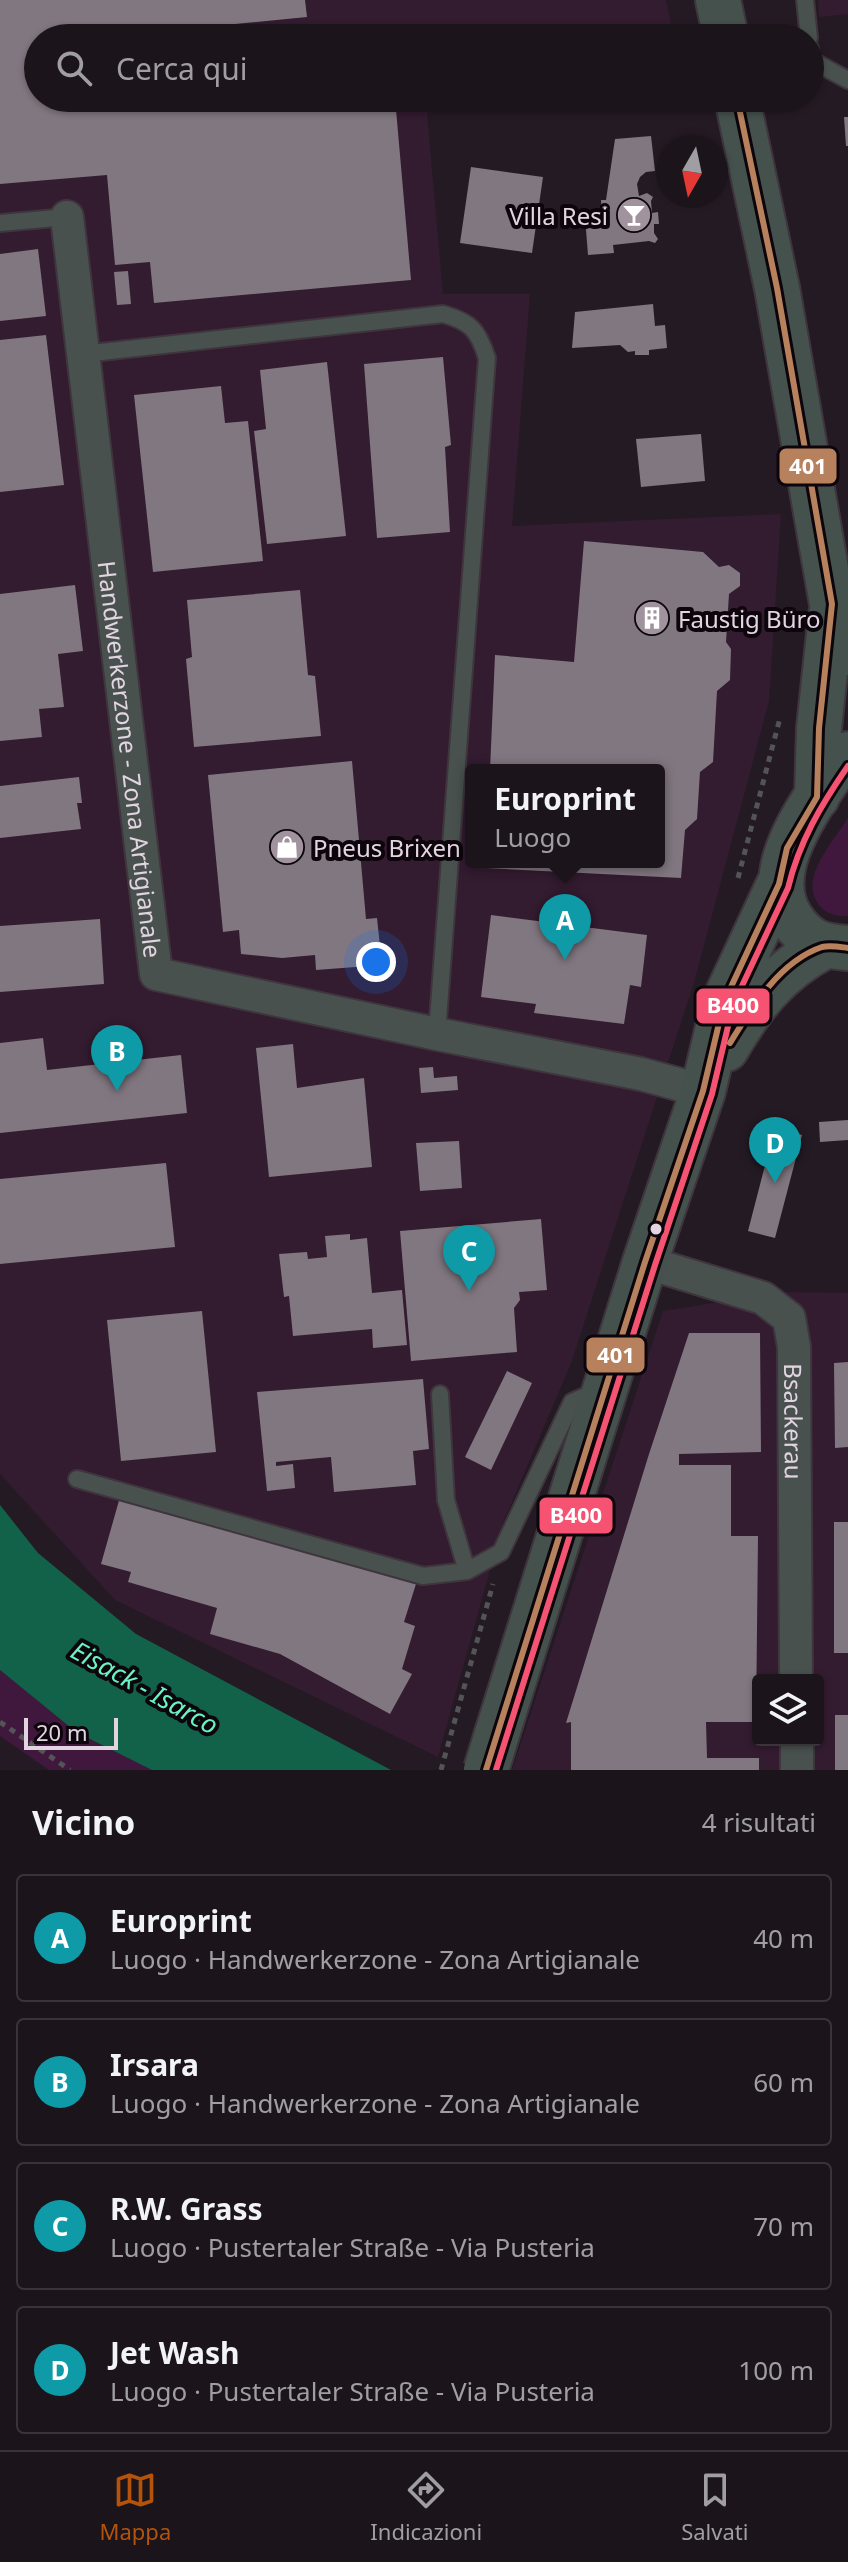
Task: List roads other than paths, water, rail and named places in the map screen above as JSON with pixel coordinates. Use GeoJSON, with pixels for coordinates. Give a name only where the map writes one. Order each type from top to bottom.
{"type":"FeatureCollection","features":[{"type":"Feature","properties":{"kind":"main road"},"geometry":{"type":"LineString","coordinates":[[718,0],[723,24]]}},
{"type":"Feature","properties":{"kind":"main road"},"geometry":{"type":"LineString","coordinates":[[740,112],[777,288],[832,604],[848,653]]}},
{"type":"Feature","properties":{"kind":"main road"},"geometry":{"type":"LineString","coordinates":[[817,797],[819,728],[832,604]]}},
{"type":"Feature","properties":{"kind":"main road"},"geometry":{"type":"LineString","coordinates":[[491,1752],[645,1262],[703,1091],[724,1002],[779,884],[787,848],[840,760],[848,754]]}},
{"type":"Feature","properties":{"kind":"main road"},"geometry":{"type":"LineString","coordinates":[[779,884],[786,910],[801,933],[836,947]]}},
{"type":"Feature","properties":{"kind":"main road"},"geometry":{"type":"LineString","coordinates":[[703,1091],[747,1014],[780,977],[798,960],[836,947]]}},
{"type":"Feature","properties":{"kind":"street","name":"Handwerkerzone - Zona Artigianale"},"geometry":{"type":"LineString","coordinates":[[67,217],[156,974],[641,1074],[703,1091]]}},
{"type":"Feature","properties":{"kind":"street","name":"Bsackerau"},"geometry":{"type":"LineString","coordinates":[[645,1262],[763,1298],[789,1318],[794,1347],[796,1674]]}},
{"type":"Feature","properties":{"kind":"street"},"geometry":{"type":"LineString","coordinates":[[797,1746],[797,1770]]}},
{"type":"Feature","properties":{"kind":"lane"},"geometry":{"type":"LineString","coordinates":[[805,0],[808,24]]}},
{"type":"Feature","properties":{"kind":"lane"},"geometry":{"type":"LineString","coordinates":[[824,67],[848,80]]}},
{"type":"Feature","properties":{"kind":"lane"},"geometry":{"type":"LineString","coordinates":[[0,223],[67,217]]}},
{"type":"Feature","properties":{"kind":"lane"},"geometry":{"type":"LineString","coordinates":[[83,354],[443,314],[465,321],[481,338],[487,358],[437,1034]]}},
{"type":"Feature","properties":{"kind":"lane"},"geometry":{"type":"LineString","coordinates":[[77,1479],[423,1576],[467,1571],[501,1552],[572,1402],[607,1387]]}},
{"type":"Feature","properties":{"kind":"lane"},"geometry":{"type":"LineString","coordinates":[[440,1394],[446,1500],[467,1571]]}},
{"type":"Feature","properties":{"kind":"water","name":"Eisack - Isarco"},"geometry":{"type":"Polygon","coordinates":[[[0,1505],[38,1553],[136,1634],[391,1770],[152,1770],[76,1732],[0,1670],[0,1505]]]}},
{"type":"Feature","properties":{"kind":"place","name":"Villa Resi"},"geometry":{"type":"Point","coordinates":[634,215]}},
{"type":"Feature","properties":{"kind":"place","name":"Faustig Büro"},"geometry":{"type":"Point","coordinates":[652,618]}},
{"type":"Feature","properties":{"kind":"place","name":"Pneus Brixen"},"geometry":{"type":"Point","coordinates":[287,847]}},
{"type":"Feature","properties":{"kind":"place","name":"Europrint"},"geometry":{"type":"Point","coordinates":[565,960]}},
{"type":"Feature","properties":{"kind":"place","name":"Irsara"},"geometry":{"type":"Point","coordinates":[117,1091]}},
{"type":"Feature","properties":{"kind":"place","name":"Jet Wash"},"geometry":{"type":"Point","coordinates":[775,1183]}},
{"type":"Feature","properties":{"kind":"place","name":"R.W. Grass"},"geometry":{"type":"Point","coordinates":[469,1291]}}]}
